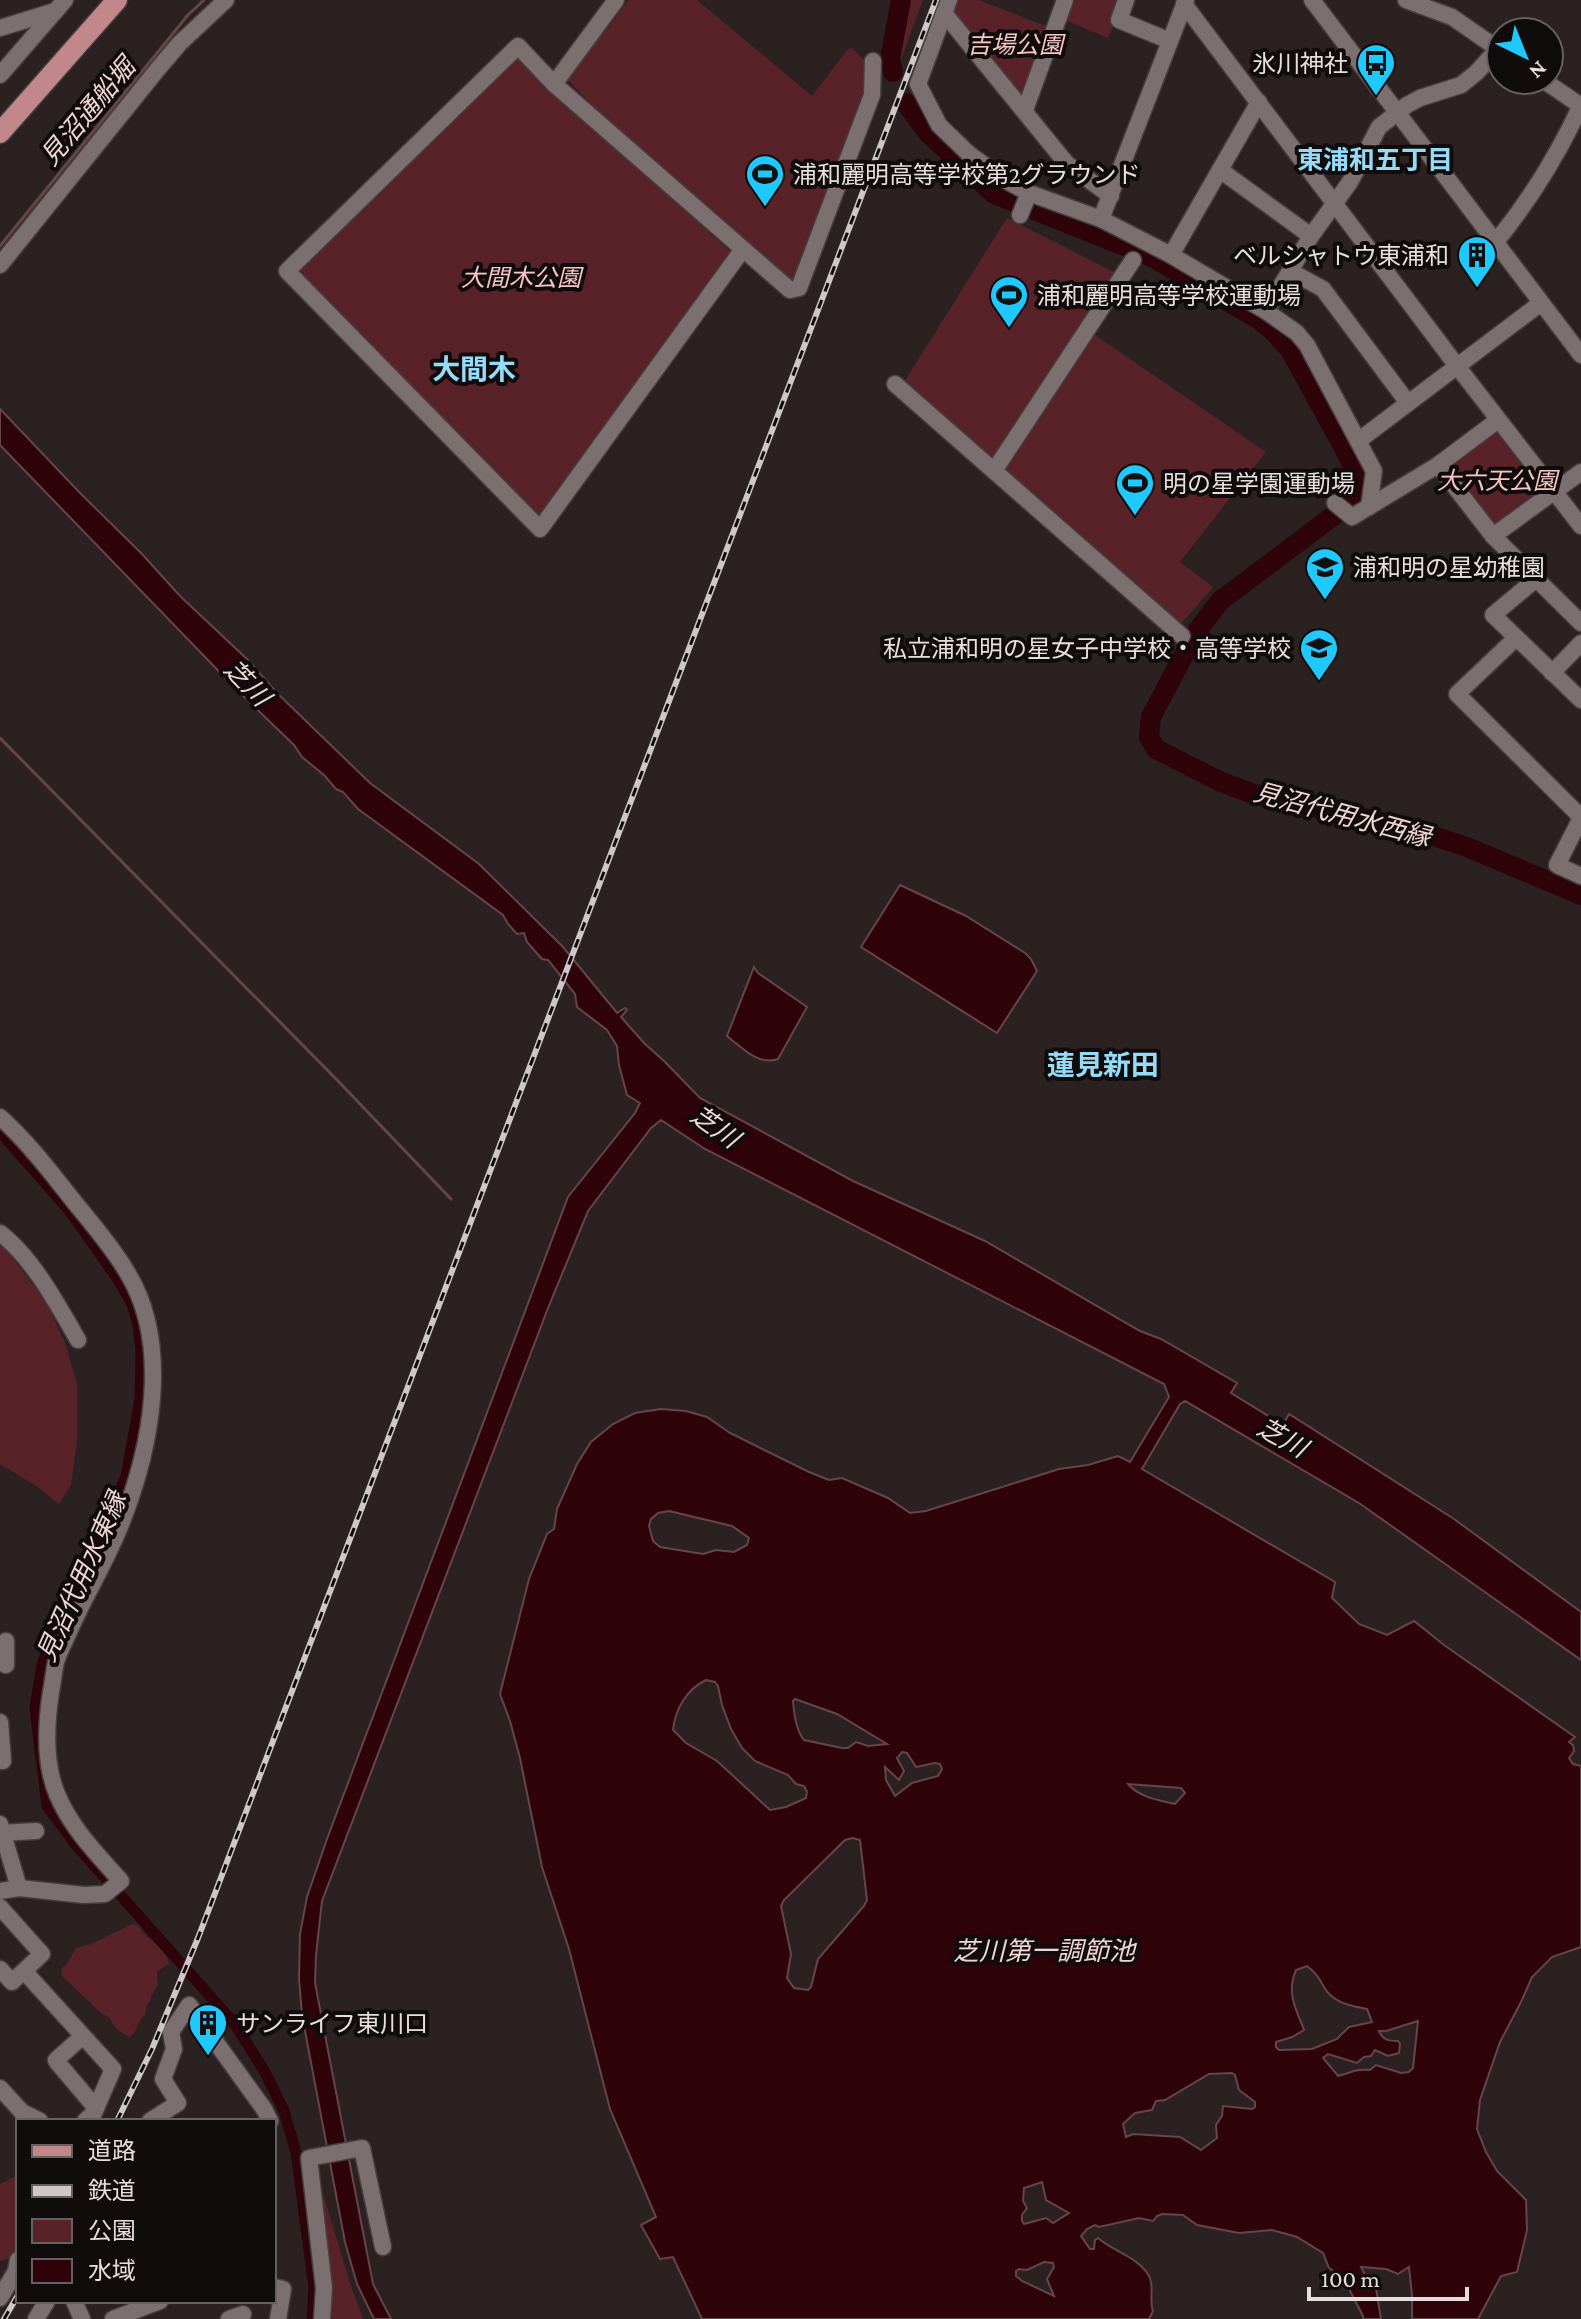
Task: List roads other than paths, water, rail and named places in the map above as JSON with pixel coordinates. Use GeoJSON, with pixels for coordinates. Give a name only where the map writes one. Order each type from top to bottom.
{"type":"FeatureCollection","features":[{"type":"Feature","properties":{"kind":"main road"},"geometry":{"type":"LineString","coordinates":[[0,133],[117,0]]}},
{"type":"Feature","properties":{"kind":"street"},"geometry":{"type":"LineString","coordinates":[[0,265],[180,43],[226,0]]}},
{"type":"Feature","properties":{"kind":"street"},"geometry":{"type":"LineString","coordinates":[[554,84],[616,0]]}},
{"type":"Feature","properties":{"kind":"street"},"geometry":{"type":"LineString","coordinates":[[1025,110],[1065,0]]}},
{"type":"Feature","properties":{"kind":"street"},"geometry":{"type":"LineString","coordinates":[[1126,0],[1119,20],[1170,41]]}},
{"type":"Feature","properties":{"kind":"street"},"geometry":{"type":"LineString","coordinates":[[1312,0],[1581,355]]}},
{"type":"Feature","properties":{"kind":"street"},"geometry":{"type":"LineString","coordinates":[[1412,1],[1452,17],[1485,40]]}},
{"type":"Feature","properties":{"kind":"street"},"geometry":{"type":"LineString","coordinates":[[1101,219],[1185,2]]}},
{"type":"Feature","properties":{"kind":"street"},"geometry":{"type":"LineString","coordinates":[[1185,2],[1457,366],[1581,526]]}},
{"type":"Feature","properties":{"kind":"street"},"geometry":{"type":"LineString","coordinates":[[0,28],[61,5]]}},
{"type":"Feature","properties":{"kind":"street"},"geometry":{"type":"LineString","coordinates":[[0,75],[61,5]]}},
{"type":"Feature","properties":{"kind":"street"},"geometry":{"type":"LineString","coordinates":[[947,6],[1067,164],[1111,196]]}},
{"type":"Feature","properties":{"kind":"street"},"geometry":{"type":"LineString","coordinates":[[947,6],[918,84],[939,125],[969,154],[1005,180],[1029,193],[1101,219],[1171,255],[1297,333],[1307,345],[1374,471],[1369,507]]}},
{"type":"Feature","properties":{"kind":"street"},"geometry":{"type":"LineString","coordinates":[[743,249],[540,529],[287,271],[518,46],[554,84],[790,290],[799,288],[872,95],[873,61]]}},
{"type":"Feature","properties":{"kind":"street"},"geometry":{"type":"LineString","coordinates":[[1266,311],[1311,236],[1350,182],[1379,127],[1420,98],[1461,85],[1485,64]]}},
{"type":"Feature","properties":{"kind":"street"},"geometry":{"type":"LineString","coordinates":[[1171,255],[1259,102]]}},
{"type":"Feature","properties":{"kind":"street"},"geometry":{"type":"LineString","coordinates":[[1495,243],[1525,205],[1559,150],[1581,106]]}},
{"type":"Feature","properties":{"kind":"street"},"geometry":{"type":"LineString","coordinates":[[1220,170],[1311,236]]}},
{"type":"Feature","properties":{"kind":"street"},"geometry":{"type":"LineString","coordinates":[[1020,215],[1029,193]]}},
{"type":"Feature","properties":{"kind":"street"},"geometry":{"type":"LineString","coordinates":[[994,471],[1133,260]]}},
{"type":"Feature","properties":{"kind":"street"},"geometry":{"type":"LineString","coordinates":[[1290,271],[1323,289],[1408,403]]}},
{"type":"Feature","properties":{"kind":"street"},"geometry":{"type":"LineString","coordinates":[[1358,441],[1541,303]]}},
{"type":"Feature","properties":{"kind":"street"},"geometry":{"type":"LineString","coordinates":[[895,384],[1182,636]]}},
{"type":"Feature","properties":{"kind":"street"},"geometry":{"type":"LineString","coordinates":[[1335,503],[1352,517],[1438,465],[1498,420]]}},
{"type":"Feature","properties":{"kind":"street"},"geometry":{"type":"LineString","coordinates":[[1438,465],[1493,536],[1581,623]]}},
{"type":"Feature","properties":{"kind":"street"},"geometry":{"type":"LineString","coordinates":[[1493,536],[1581,472]]}},
{"type":"Feature","properties":{"kind":"street"},"geometry":{"type":"LineString","coordinates":[[1536,579],[1493,615],[1581,700]]}},
{"type":"Feature","properties":{"kind":"street"},"geometry":{"type":"LineString","coordinates":[[1516,638],[1457,694],[1581,818],[1557,865],[1581,876]]}},
{"type":"Feature","properties":{"kind":"street"},"geometry":{"type":"LineString","coordinates":[[1552,673],[1581,643]]}},
{"type":"Feature","properties":{"kind":"street"},"geometry":{"type":"LineString","coordinates":[[0,1117],[34,1152],[128,1273],[139,1295],[153,1357],[150,1412],[141,1469],[120,1526],[56,1661],[48,1711],[47,1755],[55,1791],[73,1825],[121,1881],[113,1888],[84,1895],[19,1888],[0,1891]]}},
{"type":"Feature","properties":{"kind":"street"},"geometry":{"type":"LineString","coordinates":[[0,1233],[20,1250],[32,1266],[78,1340]]}},
{"type":"Feature","properties":{"kind":"street"},"geometry":{"type":"LineString","coordinates":[[0,1662],[6,1665],[6,1641]]}},
{"type":"Feature","properties":{"kind":"street"},"geometry":{"type":"LineString","coordinates":[[0,1722],[3,1761],[0,1761]]}},
{"type":"Feature","properties":{"kind":"street"},"geometry":{"type":"LineString","coordinates":[[19,1888],[1,1830],[36,1831]]}},
{"type":"Feature","properties":{"kind":"street"},"geometry":{"type":"LineString","coordinates":[[0,1907],[42,1954],[12,1982],[0,1969]]}},
{"type":"Feature","properties":{"kind":"street"},"geometry":{"type":"LineString","coordinates":[[24,1971],[113,2069],[94,2113],[87,2119]]}},
{"type":"Feature","properties":{"kind":"street"},"geometry":{"type":"LineString","coordinates":[[153,2119],[178,2103],[163,2079],[174,2049],[171,2032],[189,2005],[269,2119]]}},
{"type":"Feature","properties":{"kind":"street"},"geometry":{"type":"LineString","coordinates":[[83,2036],[56,2060],[96,2108]]}},
{"type":"Feature","properties":{"kind":"street"},"geometry":{"type":"LineString","coordinates":[[0,2088],[24,2117]]}},
{"type":"Feature","properties":{"kind":"street"},"geometry":{"type":"LineString","coordinates":[[322,2319],[324,2288],[309,2158],[362,2148],[383,2247]]}},
{"type":"Feature","properties":{"kind":"street"},"geometry":{"type":"LineString","coordinates":[[0,2298],[11,2266]]}},
{"type":"Feature","properties":{"kind":"street"},"geometry":{"type":"LineString","coordinates":[[276,2287],[283,2289],[278,2319]]}},
{"type":"Feature","properties":{"kind":"street"},"geometry":{"type":"LineString","coordinates":[[113,2319],[155,2303]]}},
{"type":"Feature","properties":{"kind":"water","name":"芝川第一調節池"},"geometry":{"type":"Polygon","coordinates":[[[0,409],[180,596],[370,783],[479,864],[563,947],[617,1013],[625,1008],[627,1010],[621,1017],[700,1098],[853,1181],[985,1241],[1237,1383],[1231,1393],[1283,1425],[1289,1414],[1454,1519],[1581,1612],[1581,1660],[1359,1503],[1185,1401],[1180,1404],[1142,1469],[1335,1582],[1332,1598],[1359,1624],[1387,1635],[1414,1621],[1575,1737],[1569,1742],[1574,1751],[1569,1758],[1573,1764],[1581,1766],[1581,1947],[1552,1957],[1532,1977],[1500,2042],[1480,2100],[1477,2129],[1497,2171],[1526,2200],[1527,2230],[1517,2272],[1501,2276],[1478,2319],[1412,2319],[1409,2267],[1398,2274],[1386,2269],[1361,2267],[1376,2288],[1381,2319],[1363,2319],[1343,2277],[1329,2268],[1323,2253],[1297,2237],[1272,2230],[1239,2233],[1197,2225],[1183,2215],[1162,2214],[1153,2221],[1139,2218],[1099,2227],[1095,2225],[1081,2236],[1090,2249],[1094,2249],[1098,2238],[1146,2271],[1152,2286],[1153,2311],[1149,2319],[702,2319],[673,2257],[660,2259],[641,2225],[656,2217],[610,2109],[569,1949],[542,1867],[520,1758],[500,1694],[529,1579],[547,1534],[554,1529],[557,1509],[577,1464],[591,1442],[613,1424],[635,1413],[661,1409],[686,1411],[707,1417],[730,1433],[809,1472],[829,1480],[842,1478],[888,1498],[910,1513],[926,1511],[1059,1469],[1118,1456],[1130,1462],[1169,1397],[1164,1384],[705,1149],[661,1120],[651,1128],[588,1211],[548,1308],[322,1901],[315,1983],[373,2284],[391,2319],[374,2319],[357,2284],[345,2242],[302,2015],[300,1934],[307,1897],[568,1197],[640,1103],[627,1095],[617,1046],[607,1030],[577,1007],[575,994],[548,960],[542,959],[527,942],[524,933],[517,934],[503,915],[358,809],[343,792],[336,789],[0,445],[0,409]],[[669,1511],[658,1513],[649,1526],[653,1541],[660,1547],[703,1554],[716,1550],[734,1552],[747,1545],[749,1538],[732,1526],[669,1511]],[[706,1680],[693,1689],[679,1707],[674,1722],[673,1730],[686,1743],[717,1761],[770,1810],[806,1798],[804,1786],[796,1784],[788,1775],[755,1761],[742,1748],[731,1729],[715,1682],[706,1680]],[[795,1699],[797,1727],[804,1740],[842,1748],[856,1742],[868,1746],[887,1744],[837,1714],[795,1699]],[[902,1752],[897,1758],[904,1771],[899,1780],[885,1767],[886,1780],[895,1796],[912,1783],[938,1776],[942,1769],[940,1764],[935,1763],[916,1767],[907,1753],[902,1752]],[[1128,1784],[1143,1795],[1175,1804],[1185,1793],[1181,1788],[1128,1784]],[[845,1840],[781,1906],[791,1954],[787,1978],[794,1988],[808,1990],[818,1959],[867,1900],[860,1840],[845,1840]],[[1307,1966],[1296,1970],[1292,1986],[1293,2001],[1304,2030],[1276,2042],[1279,2050],[1312,2049],[1337,2039],[1349,2027],[1372,2022],[1367,2009],[1332,1997],[1307,1966]],[[1418,2021],[1379,2031],[1386,2039],[1398,2041],[1399,2053],[1388,2056],[1375,2050],[1371,2056],[1357,2063],[1328,2054],[1323,2058],[1338,2076],[1370,2070],[1376,2065],[1401,2073],[1409,2072],[1413,2068],[1418,2021]],[[1232,2073],[1209,2074],[1165,2100],[1156,2101],[1152,2110],[1135,2113],[1123,2124],[1126,2137],[1133,2134],[1180,2137],[1201,2150],[1217,2138],[1216,2125],[1222,2116],[1223,2106],[1255,2107],[1255,2102],[1239,2090],[1232,2073]],[[1042,2182],[1024,2188],[1023,2201],[1027,2208],[1022,2215],[1024,2224],[1046,2218],[1053,2223],[1069,2213],[1046,2200],[1042,2182]],[[1044,2262],[1027,2270],[1019,2269],[1016,2276],[1022,2281],[1054,2296],[1047,2279],[1053,2263],[1044,2262]]]}},
{"type":"Feature","properties":{"kind":"water"},"geometry":{"type":"Polygon","coordinates":[[[900,885],[966,916],[1031,959],[1037,971],[997,1033],[861,947],[900,885]]]}},
{"type":"Feature","properties":{"kind":"water"},"geometry":{"type":"Polygon","coordinates":[[[754,967],[807,1007],[778,1059],[771,1061],[757,1058],[727,1036],[754,967]]]}},
{"type":"Feature","properties":{"kind":"waterway","name":"見沼通船堀"},"geometry":{"type":"LineString","coordinates":[[0,246],[188,15],[204,0]]}},
{"type":"Feature","properties":{"kind":"waterway","name":"見沼代用水西縁"},"geometry":{"type":"LineString","coordinates":[[893,72],[890,59],[901,0]]}},
{"type":"Feature","properties":{"kind":"waterway","name":"見沼代用水西縁"},"geometry":{"type":"LineString","coordinates":[[906,103],[928,133],[994,194],[1152,257],[1260,320],[1290,350],[1358,477],[1350,500],[1337,513],[1220,601],[1195,634],[1151,717],[1149,737],[1156,749],[1221,782],[1251,793],[1412,829],[1467,847],[1581,895]]}},
{"type":"Feature","properties":{"kind":"waterway"},"geometry":{"type":"LineString","coordinates":[[0,738],[451,1199]]}},
{"type":"Feature","properties":{"kind":"waterway","name":"見沼代用水東縁"},"geometry":{"type":"LineString","coordinates":[[0,1132],[69,1210],[117,1278],[132,1304],[141,1350],[140,1400],[126,1476],[97,1549],[42,1664],[35,1708],[47,1806],[76,1845],[234,2023],[265,2072],[284,2111],[296,2152],[314,2288],[312,2319]]}},
{"type":"Feature","properties":{"kind":"railway"},"geometry":{"type":"LineString","coordinates":[[118,2119],[152,2049],[198,1938],[936,0]]}},
{"type":"Feature","properties":{"kind":"railway"},"geometry":{"type":"LineString","coordinates":[[4,2319],[16,2298]]}},
{"type":"Feature","properties":{"kind":"place","name":"氷川神社"},"geometry":{"type":"Point","coordinates":[1376,97]}},
{"type":"Feature","properties":{"kind":"place","name":"浦和麗明高等学校第2グラウンド"},"geometry":{"type":"Point","coordinates":[765,208]}},
{"type":"Feature","properties":{"kind":"place","name":"ベルシャトウ東浦和"},"geometry":{"type":"Point","coordinates":[1477,289]}},
{"type":"Feature","properties":{"kind":"place","name":"浦和麗明高等学校運動場"},"geometry":{"type":"Point","coordinates":[1009,329]}},
{"type":"Feature","properties":{"kind":"place","name":"明の星学園運動場"},"geometry":{"type":"Point","coordinates":[1135,517]}},
{"type":"Feature","properties":{"kind":"place","name":"浦和明の星幼稚園"},"geometry":{"type":"Point","coordinates":[1325,601]}},
{"type":"Feature","properties":{"kind":"place","name":"私立浦和明の星女子中学校・高等学校"},"geometry":{"type":"Point","coordinates":[1319,682]}},
{"type":"Feature","properties":{"kind":"place","name":"サンライフ東川口"},"geometry":{"type":"Point","coordinates":[208,2057]}},
{"type":"Feature","properties":{"kind":"district","name":"東浦和五丁目"},"geometry":{"type":"Point","coordinates":[1375,160]}},
{"type":"Feature","properties":{"kind":"district","name":"大間木"},"geometry":{"type":"Point","coordinates":[474,369]}},
{"type":"Feature","properties":{"kind":"district","name":"蓮見新田"},"geometry":{"type":"Point","coordinates":[1103,1065]}},
{"type":"Feature","properties":{"kind":"park label","name":"吉場公園"},"geometry":{"type":"Point","coordinates":[1015,44]}},
{"type":"Feature","properties":{"kind":"park label","name":"大間木公園"},"geometry":{"type":"Point","coordinates":[521,277]}},
{"type":"Feature","properties":{"kind":"park label","name":"大六天公園"},"geometry":{"type":"Point","coordinates":[1497,480]}},
{"type":"Feature","properties":{"kind":"water label","name":"芝川"},"geometry":{"type":"Point","coordinates":[247,683]}},
{"type":"Feature","properties":{"kind":"water label","name":"芝川"},"geometry":{"type":"Point","coordinates":[715,1127]}},
{"type":"Feature","properties":{"kind":"water label","name":"芝川"},"geometry":{"type":"Point","coordinates":[1282,1438]}}]}
